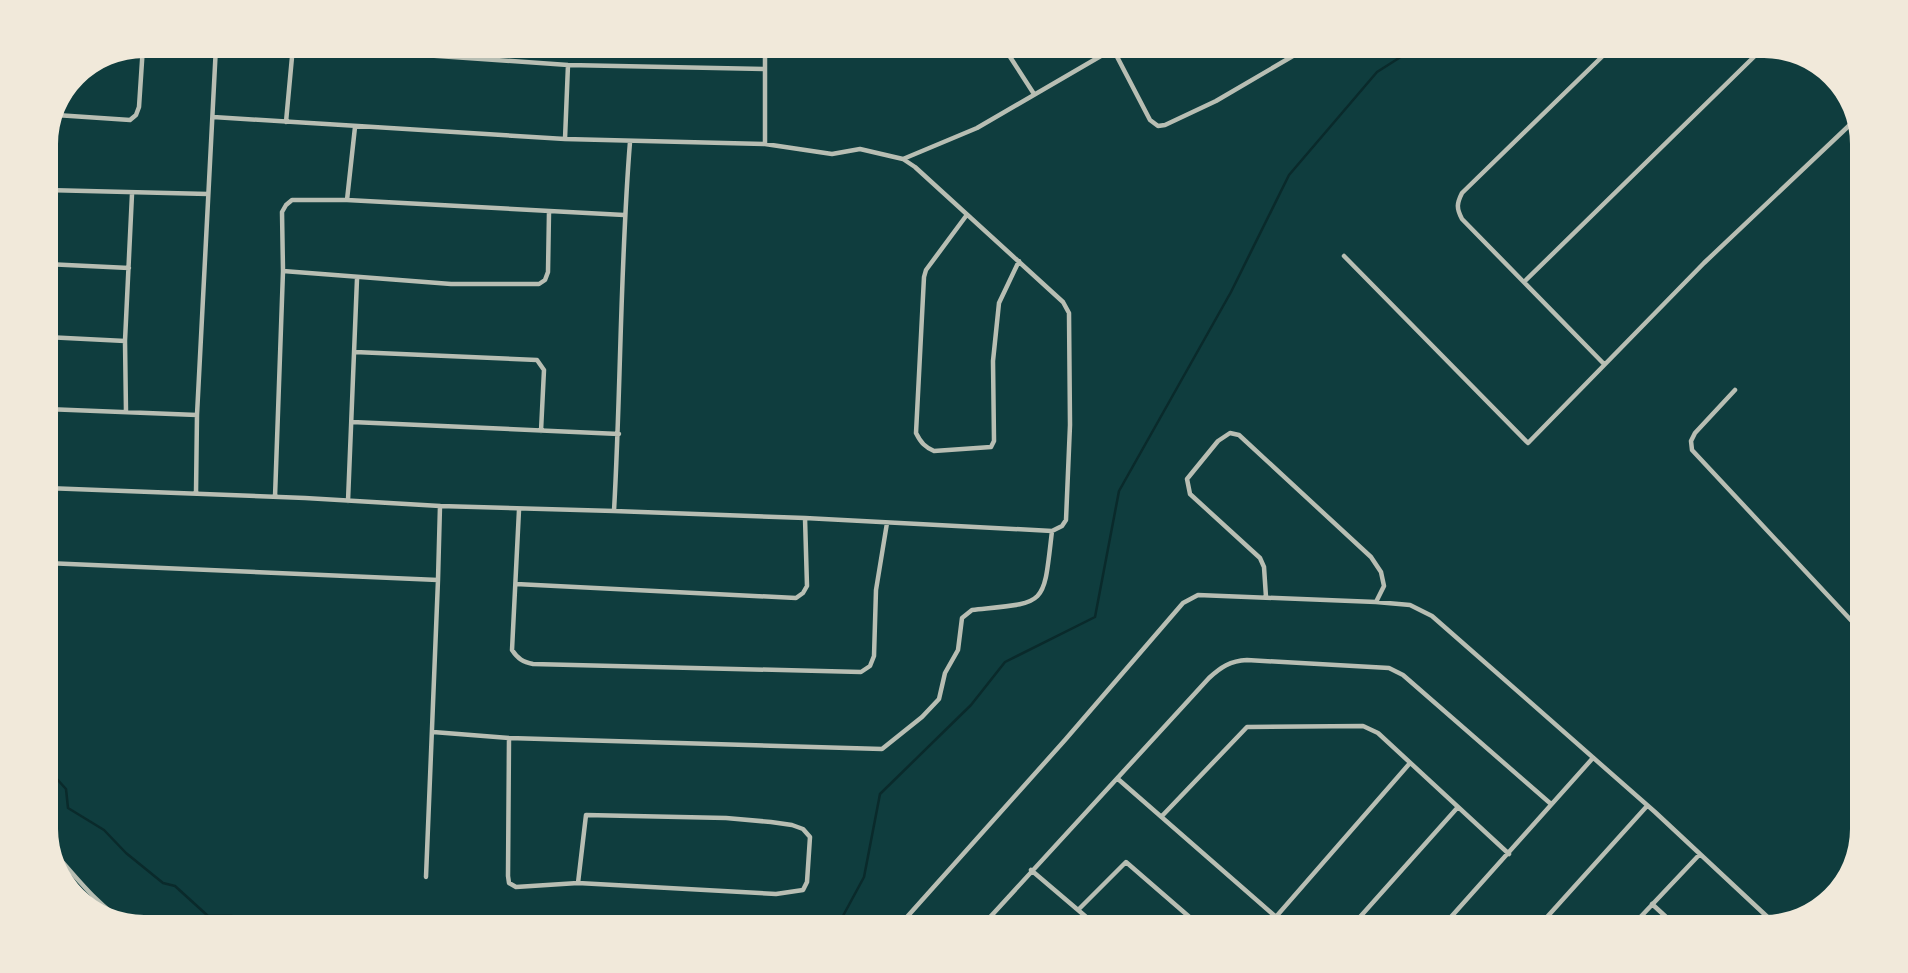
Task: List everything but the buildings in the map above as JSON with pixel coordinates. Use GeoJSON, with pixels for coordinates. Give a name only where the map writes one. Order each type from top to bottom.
{"type":"FeatureCollection","features":[{"type":"Feature","properties":{"kind":"street"},"geometry":{"type":"LineString","coordinates":[[63,115],[130,120],[139,107],[142,58]]}},
{"type":"Feature","properties":{"kind":"street"},"geometry":{"type":"LineString","coordinates":[[196,493],[197,415],[215,58]]}},
{"type":"Feature","properties":{"kind":"street"},"geometry":{"type":"LineString","coordinates":[[286,122],[292,58]]}},
{"type":"Feature","properties":{"kind":"street"},"geometry":{"type":"LineString","coordinates":[[467,58],[568,65],[765,69]]}},
{"type":"Feature","properties":{"kind":"street"},"geometry":{"type":"LineString","coordinates":[[765,58],[765,144]]}},
{"type":"Feature","properties":{"kind":"street"},"geometry":{"type":"LineString","coordinates":[[1011,58],[1034,94]]}},
{"type":"Feature","properties":{"kind":"street"},"geometry":{"type":"LineString","coordinates":[[903,159],[977,128],[1096,58]]}},
{"type":"Feature","properties":{"kind":"street"},"geometry":{"type":"LineString","coordinates":[[1120,58],[1150,120],[1158,126],[1216,101],[1289,58]]}},
{"type":"Feature","properties":{"kind":"street"},"geometry":{"type":"LineString","coordinates":[[1601,58],[1462,193],[1457,202],[1457,210],[1462,219],[1604,365]]}},
{"type":"Feature","properties":{"kind":"street"},"geometry":{"type":"LineString","coordinates":[[1525,281],[1753,58]]}},
{"type":"Feature","properties":{"kind":"street"},"geometry":{"type":"LineString","coordinates":[[565,139],[568,65]]}},
{"type":"Feature","properties":{"kind":"street"},"geometry":{"type":"LineString","coordinates":[[58,488],[519,510],[805,518],[1052,531],[1062,526],[1066,520],[1070,425],[1069,313],[1063,302],[987,231],[966,216],[903,159],[860,149],[832,154],[765,144],[565,139],[213,117]]}},
{"type":"Feature","properties":{"kind":"street"},"geometry":{"type":"LineString","coordinates":[[1344,256],[1528,443],[1704,263],[1849,126]]}},
{"type":"Feature","properties":{"kind":"street"},"geometry":{"type":"LineString","coordinates":[[347,200],[355,127]]}},
{"type":"Feature","properties":{"kind":"street"},"geometry":{"type":"LineString","coordinates":[[614,511],[619,435],[624,215],[630,142]]}},
{"type":"Feature","properties":{"kind":"street"},"geometry":{"type":"LineString","coordinates":[[58,191],[208,194]]}},
{"type":"Feature","properties":{"kind":"street"},"geometry":{"type":"LineString","coordinates":[[126,412],[125,341],[132,194]]}},
{"type":"Feature","properties":{"kind":"street"},"geometry":{"type":"LineString","coordinates":[[275,497],[283,271],[282,212],[292,200],[347,200],[624,215]]}},
{"type":"Feature","properties":{"kind":"street"},"geometry":{"type":"LineString","coordinates":[[283,271],[357,279],[451,284],[539,284],[545,280],[548,272],[549,212]]}},
{"type":"Feature","properties":{"kind":"street"},"geometry":{"type":"LineString","coordinates":[[966,216],[926,270],[924,277],[916,433],[927,448],[934,451],[991,447],[994,441],[993,361],[999,303],[1019,261]]}},
{"type":"Feature","properties":{"kind":"street"},"geometry":{"type":"LineString","coordinates":[[58,265],[129,268]]}},
{"type":"Feature","properties":{"kind":"street"},"geometry":{"type":"LineString","coordinates":[[348,501],[357,279]]}},
{"type":"Feature","properties":{"kind":"street"},"geometry":{"type":"LineString","coordinates":[[58,338],[125,341]]}},
{"type":"Feature","properties":{"kind":"street"},"geometry":{"type":"LineString","coordinates":[[355,352],[537,360],[544,370],[541,431]]}},
{"type":"Feature","properties":{"kind":"street"},"geometry":{"type":"LineString","coordinates":[[1735,390],[1695,433],[1691,441],[1692,450],[1850,618]]}},
{"type":"Feature","properties":{"kind":"street"},"geometry":{"type":"LineString","coordinates":[[58,409],[197,415]]}},
{"type":"Feature","properties":{"kind":"street"},"geometry":{"type":"LineString","coordinates":[[352,422],[619,435]]}},
{"type":"Feature","properties":{"kind":"street"},"geometry":{"type":"LineString","coordinates":[[1266,597],[1264,568],[1260,558],[1190,494],[1187,487],[1187,480],[1217,441],[1230,433],[1238,435],[1371,556],[1381,572],[1384,586],[1376,601]]}},
{"type":"Feature","properties":{"kind":"street"},"geometry":{"type":"LineString","coordinates":[[426,877],[440,506]]}},
{"type":"Feature","properties":{"kind":"street"},"geometry":{"type":"LineString","coordinates":[[519,510],[512,650],[525,662],[861,672],[870,666],[874,656],[876,590],[887,523]]}},
{"type":"Feature","properties":{"kind":"street"},"geometry":{"type":"LineString","coordinates":[[516,584],[796,597],[803,593],[807,586],[805,518]]}},
{"type":"Feature","properties":{"kind":"street"},"geometry":{"type":"LineString","coordinates":[[433,732],[509,738],[882,749],[922,717],[939,699],[945,673],[958,650],[962,618],[966,613],[1022,604],[1034,601],[1040,595],[1046,583],[1052,531]]}},
{"type":"Feature","properties":{"kind":"street"},"geometry":{"type":"LineString","coordinates":[[58,564],[438,580]]}},
{"type":"Feature","properties":{"kind":"street"},"geometry":{"type":"LineString","coordinates":[[909,915],[1183,603],[1198,595],[1376,601],[1410,605],[1432,616],[1647,806],[1764,915]]}},
{"type":"Feature","properties":{"kind":"street"},"geometry":{"type":"LineString","coordinates":[[992,915],[1209,678],[1222,666],[1234,661],[1389,668],[1403,675],[1551,804]]}},
{"type":"Feature","properties":{"kind":"street"},"geometry":{"type":"LineString","coordinates":[[1162,816],[1247,727],[1363,726],[1378,733],[1509,854]]}},
{"type":"Feature","properties":{"kind":"street"},"geometry":{"type":"LineString","coordinates":[[509,738],[509,883],[525,887],[578,883],[792,893],[803,890],[807,882],[810,837],[803,829],[771,822],[726,818],[586,815],[578,883]]}},
{"type":"Feature","properties":{"kind":"street"},"geometry":{"type":"LineString","coordinates":[[1454,915],[1592,759]]}},
{"type":"Feature","properties":{"kind":"street"},"geometry":{"type":"LineString","coordinates":[[1278,915],[1410,763]]}},
{"type":"Feature","properties":{"kind":"street"},"geometry":{"type":"LineString","coordinates":[[1118,779],[1274,915]]}},
{"type":"Feature","properties":{"kind":"street"},"geometry":{"type":"LineString","coordinates":[[1550,915],[1647,806]]}},
{"type":"Feature","properties":{"kind":"street"},"geometry":{"type":"LineString","coordinates":[[1362,915],[1458,807]]}},
{"type":"Feature","properties":{"kind":"street"},"geometry":{"type":"LineString","coordinates":[[1642,915],[1699,855]]}},
{"type":"Feature","properties":{"kind":"street"},"geometry":{"type":"LineString","coordinates":[[1078,910],[1126,862],[1186,915]]}},
{"type":"Feature","properties":{"kind":"street"},"geometry":{"type":"LineString","coordinates":[[66,865],[106,906]]}},
{"type":"Feature","properties":{"kind":"street"},"geometry":{"type":"LineString","coordinates":[[1031,870],[1084,915]]}},
{"type":"Feature","properties":{"kind":"street"},"geometry":{"type":"LineString","coordinates":[[1652,904],[1663,915]]}},
{"type":"Feature","properties":{"kind":"waterway"},"geometry":{"type":"LineString","coordinates":[[843,915],[864,877],[880,794],[971,705],[1005,662],[1095,617],[1119,491],[1231,292],[1289,175],[1377,72],[1399,58]]}},
{"type":"Feature","properties":{"kind":"waterway"},"geometry":{"type":"LineString","coordinates":[[58,780],[66,789],[68,808],[104,830],[126,853],[163,883],[175,886],[207,915]]}}]}
